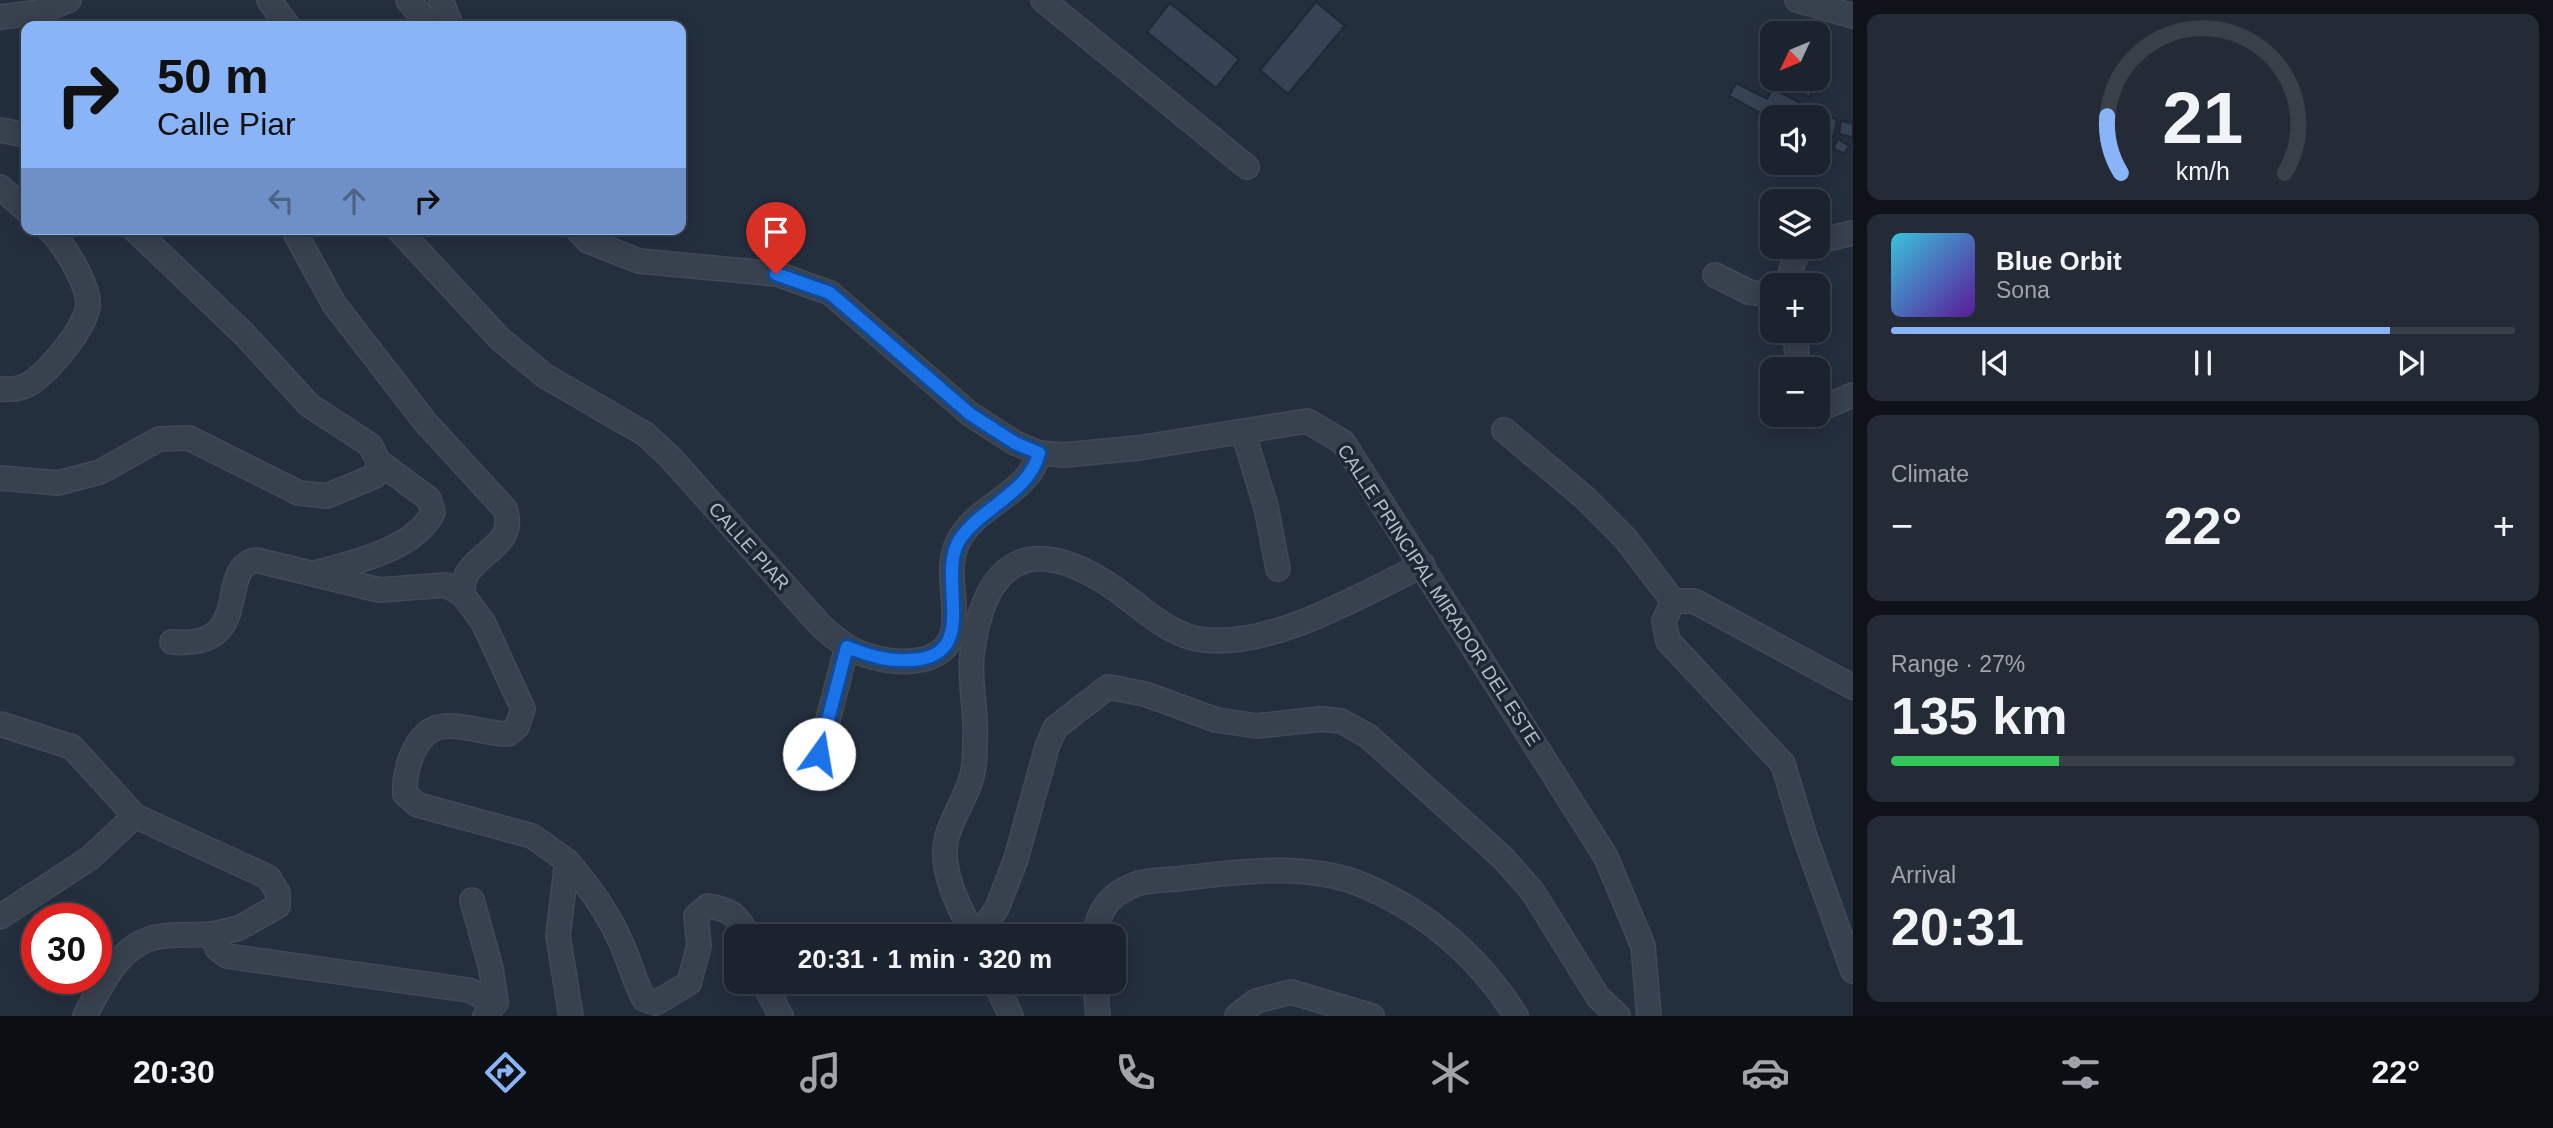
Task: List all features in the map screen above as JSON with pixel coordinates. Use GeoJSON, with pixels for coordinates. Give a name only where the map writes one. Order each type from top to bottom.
{"type":"FeatureCollection","features":[{"type":"Feature","properties":{"kind":"street"},"geometry":{"type":"LineString","coordinates":[[0,18],[40,12],[69,0]]}},
{"type":"Feature","properties":{"kind":"street"},"geometry":{"type":"LineString","coordinates":[[269,0],[284,21]]}},
{"type":"Feature","properties":{"kind":"street"},"geometry":{"type":"LineString","coordinates":[[408,0],[426,21]]}},
{"type":"Feature","properties":{"kind":"street"},"geometry":{"type":"LineString","coordinates":[[441,0],[449,21]]}},
{"type":"Feature","properties":{"kind":"street"},"geometry":{"type":"LineString","coordinates":[[1044,0],[1247,167]]}},
{"type":"Feature","properties":{"kind":"street"},"geometry":{"type":"LineString","coordinates":[[1797,0],[1853,16]]}},
{"type":"Feature","properties":{"kind":"street"},"geometry":{"type":"LineString","coordinates":[[0,130],[21,134]]}},
{"type":"Feature","properties":{"kind":"street"},"geometry":{"type":"LineString","coordinates":[[0,187],[21,206]]}},
{"type":"Feature","properties":{"kind":"street"},"geometry":{"type":"LineString","coordinates":[[1830,238],[1853,233]]}},
{"type":"Feature","properties":{"kind":"street"},"geometry":{"type":"LineString","coordinates":[[0,388],[13,390],[32,383],[73,339],[86,320],[88,299],[62,241],[55,235]]}},
{"type":"Feature","properties":{"kind":"street"},"geometry":{"type":"LineString","coordinates":[[140,235],[244,334],[309,405],[370,445],[379,462],[402,475],[429,499],[433,512],[426,526],[372,557],[313,574]]}},
{"type":"Feature","properties":{"kind":"street"},"geometry":{"type":"LineString","coordinates":[[296,235],[334,304],[426,423],[505,509],[510,523],[504,537],[467,573],[462,594]]}},
{"type":"Feature","properties":{"kind":"street","name":"CALLE PIAR"},"geometry":{"type":"LineString","coordinates":[[404,235],[509,346],[545,376],[645,434],[669,456],[821,626],[847,647],[879,660],[933,657],[945,648],[953,632],[952,565],[958,542],[973,522],[1011,493],[1036,468],[1039,453]]}},
{"type":"Feature","properties":{"kind":"street","name":"CALLE PRINCIPAL MIRADOR DEL ESTE"},"geometry":{"type":"LineString","coordinates":[[582,235],[588,242],[639,261],[776,274],[830,293],[970,414],[1015,443],[1039,453],[1064,456],[1126,449],[1307,421],[1343,442],[1606,857],[1643,946],[1649,1016]]}},
{"type":"Feature","properties":{"kind":"street"},"geometry":{"type":"LineString","coordinates":[[1715,275],[1749,292],[1760,294]]}},
{"type":"Feature","properties":{"kind":"street"},"geometry":{"type":"LineString","coordinates":[[1830,405],[1853,395]]}},
{"type":"Feature","properties":{"kind":"street"},"geometry":{"type":"LineString","coordinates":[[1504,430],[1584,497],[1609,522],[1673,601]]}},
{"type":"Feature","properties":{"kind":"street"},"geometry":{"type":"LineString","coordinates":[[1243,432],[1266,507],[1278,569]]}},
{"type":"Feature","properties":{"kind":"street"},"geometry":{"type":"LineString","coordinates":[[0,478],[58,483],[100,472],[159,439],[189,438],[299,493],[327,496],[375,476],[379,462]]}},
{"type":"Feature","properties":{"kind":"street"},"geometry":{"type":"LineString","coordinates":[[969,924],[957,901],[947,866],[946,841],[972,779],[975,737],[972,654],[988,595],[999,574],[1018,560],[1044,558],[1073,566],[1111,586],[1174,631],[1200,640],[1224,642],[1268,634],[1336,607],[1423,565]]}},
{"type":"Feature","properties":{"kind":"street"},"geometry":{"type":"LineString","coordinates":[[172,642],[193,644],[219,629],[229,618],[236,575],[246,562],[256,560],[379,590],[446,585],[462,594],[483,622],[523,709],[517,727],[508,734],[447,725],[431,730],[414,751],[404,774],[405,794],[418,805],[531,836],[568,862],[591,889],[620,939],[644,999],[657,1009],[689,983],[699,946],[696,916],[708,906],[727,909],[743,924]]}},
{"type":"Feature","properties":{"kind":"street"},"geometry":{"type":"LineString","coordinates":[[1673,601],[1694,601],[1853,687]]}},
{"type":"Feature","properties":{"kind":"street"},"geometry":{"type":"LineString","coordinates":[[1673,601],[1664,621],[1668,642],[1783,764],[1804,834],[1853,971]]}},
{"type":"Feature","properties":{"kind":"street"},"geometry":{"type":"LineString","coordinates":[[819,754],[847,647]]}},
{"type":"Feature","properties":{"kind":"street"},"geometry":{"type":"LineString","coordinates":[[985,924],[997,908],[1016,859],[1055,728],[1108,687],[1145,694],[1216,720],[1257,726],[1321,719],[1341,721],[1368,736],[1518,875],[1533,892],[1598,997],[1618,1016]]}},
{"type":"Feature","properties":{"kind":"street"},"geometry":{"type":"LineString","coordinates":[[0,724],[72,747],[135,816],[268,877],[278,892],[278,906],[239,928],[214,934],[152,938],[124,955],[104,980],[85,1016]]}},
{"type":"Feature","properties":{"kind":"street"},"geometry":{"type":"LineString","coordinates":[[0,917],[90,858],[135,816]]}},
{"type":"Feature","properties":{"kind":"street"},"geometry":{"type":"LineString","coordinates":[[568,862],[558,936],[571,1016]]}},
{"type":"Feature","properties":{"kind":"street"},"geometry":{"type":"LineString","coordinates":[[1097,924],[1101,909],[1114,896],[1135,884],[1246,871],[1314,873],[1363,885],[1414,911],[1451,938],[1498,988],[1516,1016]]}},
{"type":"Feature","properties":{"kind":"street"},"geometry":{"type":"LineString","coordinates":[[472,900],[491,969],[490,1009]]}},
{"type":"Feature","properties":{"kind":"street"},"geometry":{"type":"LineString","coordinates":[[214,934],[217,948],[227,956],[468,990],[490,1009]]}},
{"type":"Feature","properties":{"kind":"street"},"geometry":{"type":"LineString","coordinates":[[1237,1016],[1256,1001],[1291,992],[1373,1016]]}},
{"type":"Feature","properties":{"kind":"street"},"geometry":{"type":"LineString","coordinates":[[769,994],[781,1016]]}},
{"type":"Feature","properties":{"kind":"street"},"geometry":{"type":"LineString","coordinates":[[1001,994],[1011,1016]]}},
{"type":"Feature","properties":{"kind":"street"},"geometry":{"type":"LineString","coordinates":[[1096,994],[1098,1016]]}},
{"type":"Feature","properties":{"kind":"building"},"geometry":{"type":"Polygon","coordinates":[[[1316,2],[1345,26],[1288,94],[1260,70],[1316,2]]]}},
{"type":"Feature","properties":{"kind":"building"},"geometry":{"type":"Polygon","coordinates":[[[1170,3],[1239,59],[1216,88],[1147,32],[1170,3]]]}},
{"type":"Feature","properties":{"kind":"building"},"geometry":{"type":"Polygon","coordinates":[[[1736,83],[1767,99],[1771,91],[1778,91],[1803,105],[1760,105],[1760,113],[1729,96],[1736,83]]]}},
{"type":"Feature","properties":{"kind":"building"},"geometry":{"type":"Polygon","coordinates":[[[1795,91],[1813,91],[1810,97],[1795,91]]]}},
{"type":"Feature","properties":{"kind":"building"},"geometry":{"type":"Polygon","coordinates":[[[1830,117],[1837,119],[1834,136],[1830,135],[1830,117]]]}},
{"type":"Feature","properties":{"kind":"building"},"geometry":{"type":"Polygon","coordinates":[[[1841,121],[1853,124],[1853,137],[1839,134],[1841,121]]]}},
{"type":"Feature","properties":{"kind":"building"},"geometry":{"type":"Polygon","coordinates":[[[1838,139],[1849,146],[1844,154],[1833,148],[1838,139]]]}},
{"type":"Feature","properties":{"kind":"route"},"geometry":{"type":"LineString","coordinates":[[776,274],[830,293],[970,414],[1015,443],[1039,453],[1036,468],[1011,493],[973,522],[958,542],[952,565],[953,632],[945,648],[933,657],[879,660],[847,647],[819,754]]}}]}
